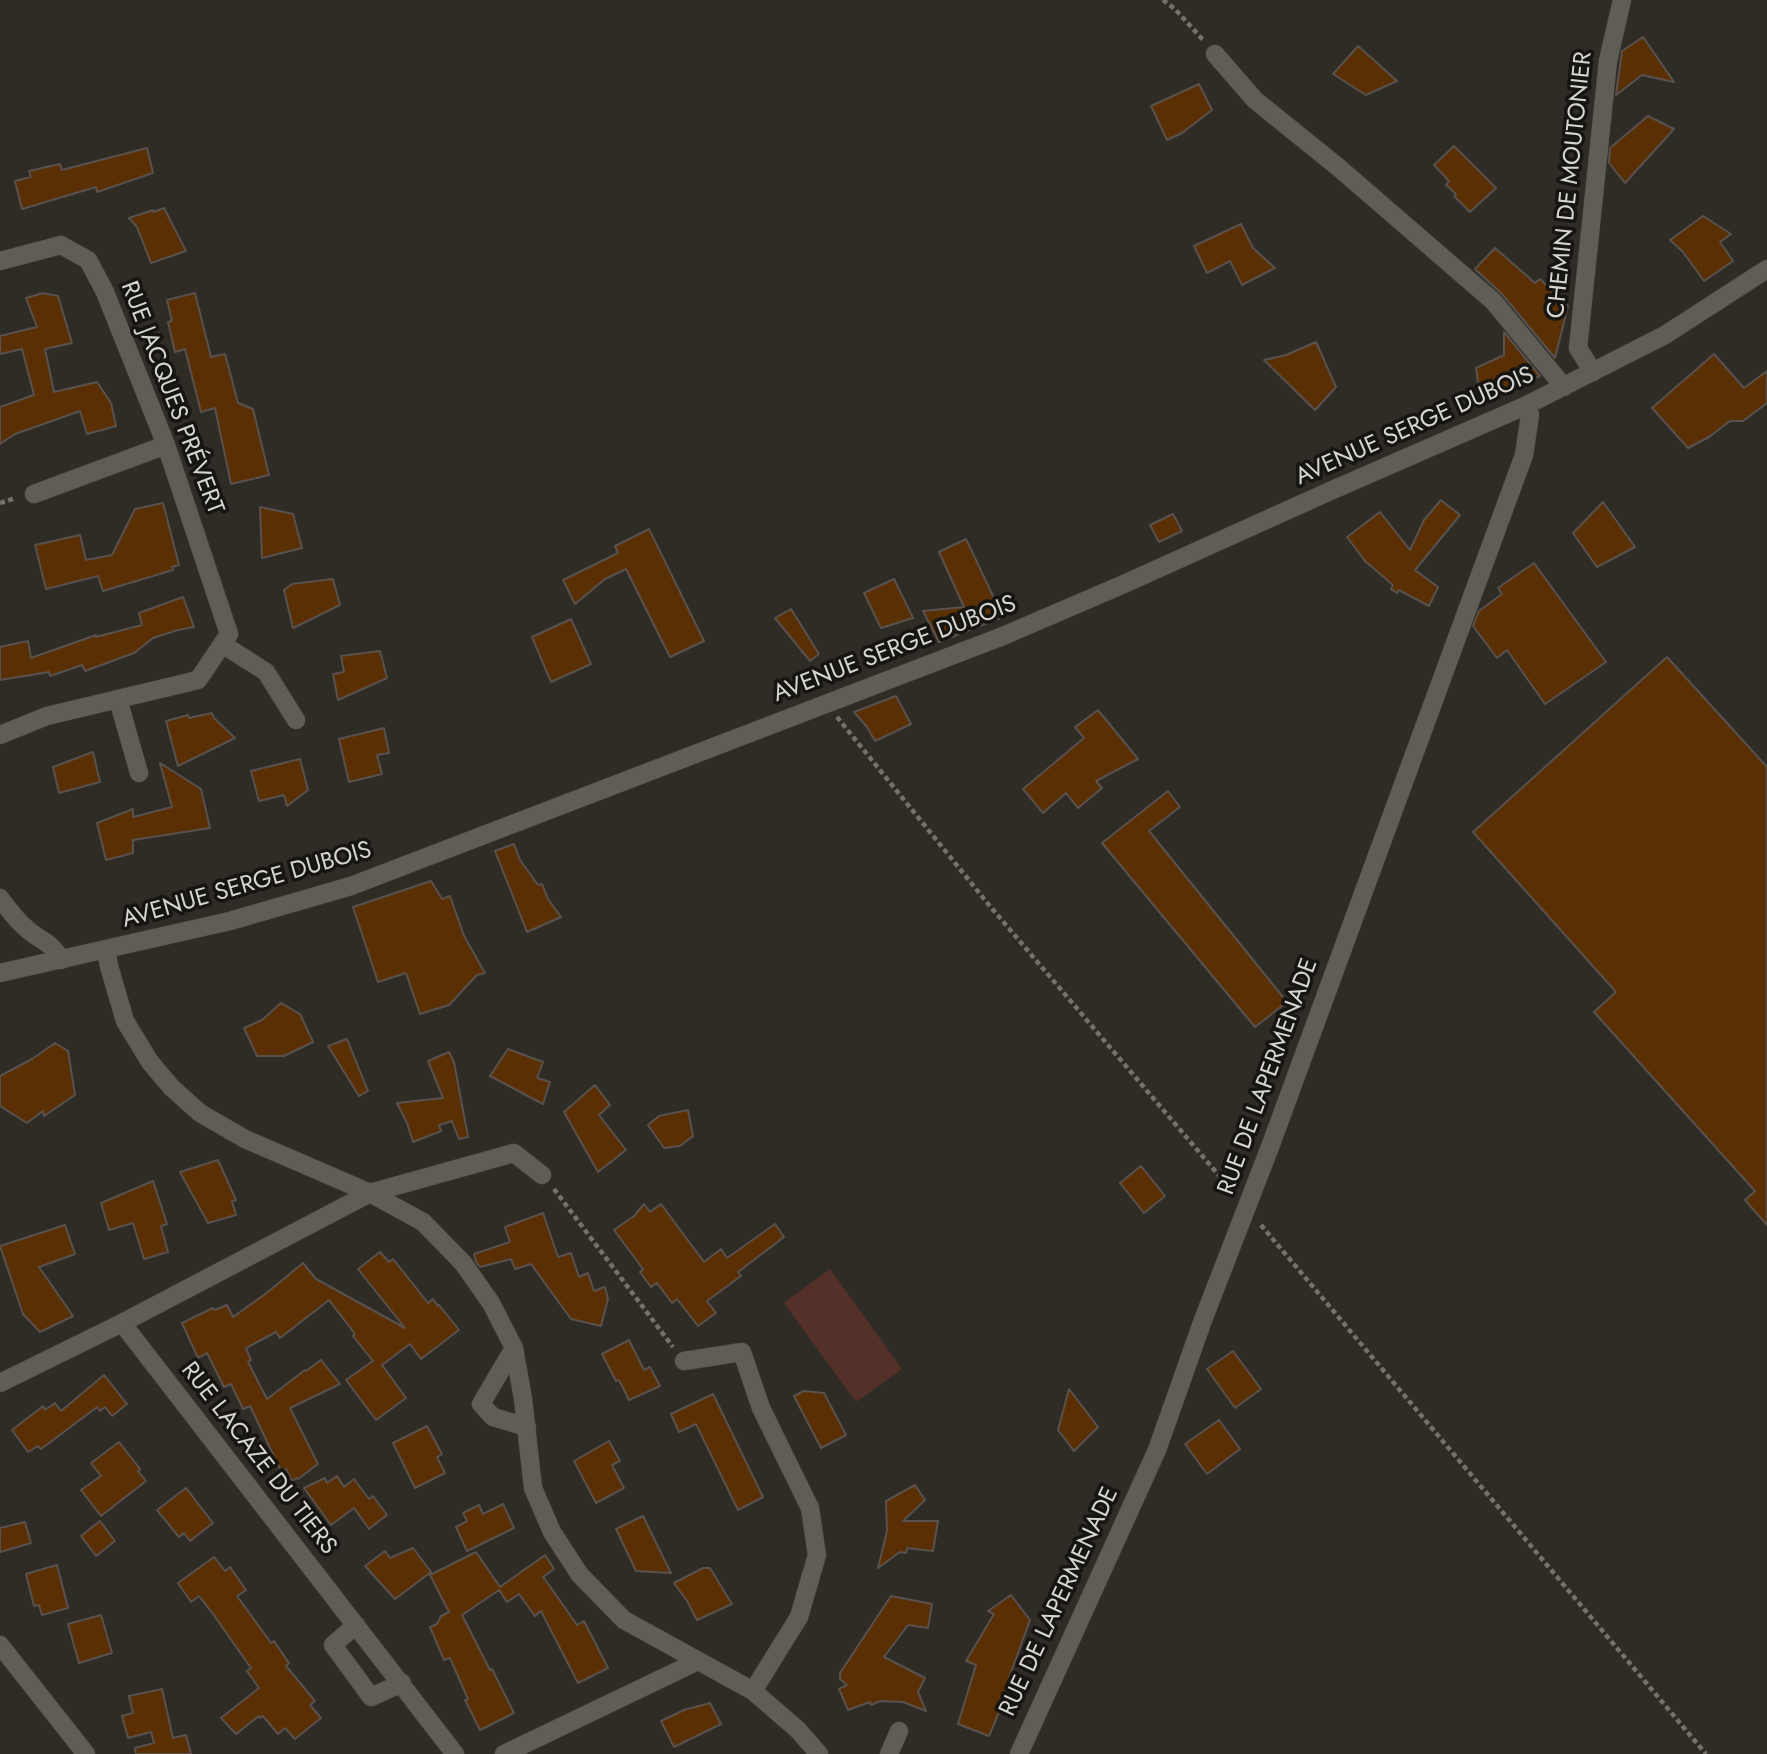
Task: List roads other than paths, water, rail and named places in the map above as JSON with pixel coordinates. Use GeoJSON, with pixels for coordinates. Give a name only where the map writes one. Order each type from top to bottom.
{"type":"FeatureCollection","features":[{"type":"Feature","properties":{"kind":"street","name":"CHEMIN DE MOUTONIER"},"geometry":{"type":"LineString","coordinates":[[1593,372],[1578,348],[1608,61],[1622,0]]}},
{"type":"Feature","properties":{"kind":"street"},"geometry":{"type":"LineString","coordinates":[[1215,54],[1255,100],[1338,167],[1493,301],[1564,387]]}},
{"type":"Feature","properties":{"kind":"street","name":"RUE JACQUES PRÉVERT"},"geometry":{"type":"LineString","coordinates":[[0,261],[61,245],[88,260],[105,292],[166,445],[229,634],[222,644]]}},
{"type":"Feature","properties":{"kind":"street","name":"AVENUE SERGE DUBOIS"},"geometry":{"type":"LineString","coordinates":[[0,973],[230,920],[351,886],[1003,636],[1525,407],[1665,335],[1767,269]]}},
{"type":"Feature","properties":{"kind":"street","name":"RUE DE LAPERMENADE"},"geometry":{"type":"LineString","coordinates":[[1018,1754],[1157,1450],[1524,455],[1530,415],[1525,407]]}},
{"type":"Feature","properties":{"kind":"street"},"geometry":{"type":"LineString","coordinates":[[34,494],[166,445]]}},
{"type":"Feature","properties":{"kind":"street"},"geometry":{"type":"LineString","coordinates":[[0,735],[47,716],[198,680],[222,644],[266,672],[296,720]]}},
{"type":"Feature","properties":{"kind":"street"},"geometry":{"type":"LineString","coordinates":[[118,699],[139,773]]}},
{"type":"Feature","properties":{"kind":"street"},"geometry":{"type":"LineString","coordinates":[[0,898],[28,930],[54,947],[61,960]]}},
{"type":"Feature","properties":{"kind":"street"},"geometry":{"type":"LineString","coordinates":[[106,950],[125,1021],[149,1062],[172,1088],[200,1113],[245,1139],[370,1192],[423,1222],[463,1263],[491,1303],[514,1348],[527,1427],[533,1488],[552,1532],[580,1575],[624,1620],[753,1691],[798,1730],[819,1754]]}},
{"type":"Feature","properties":{"kind":"street"},"geometry":{"type":"LineString","coordinates":[[0,1383],[122,1323],[370,1192],[514,1153],[542,1175]]}},
{"type":"Feature","properties":{"kind":"street","name":"RUE LACAZE DU TIERS"},"geometry":{"type":"LineString","coordinates":[[122,1323],[455,1754]]}},
{"type":"Feature","properties":{"kind":"street"},"geometry":{"type":"LineString","coordinates":[[514,1348],[481,1404],[493,1418],[527,1427]]}},
{"type":"Feature","properties":{"kind":"street"},"geometry":{"type":"LineString","coordinates":[[684,1361],[742,1352],[761,1408],[810,1508],[817,1555],[799,1617],[753,1691]]}},
{"type":"Feature","properties":{"kind":"street"},"geometry":{"type":"LineString","coordinates":[[356,1625],[333,1645],[371,1697],[402,1683]]}},
{"type":"Feature","properties":{"kind":"street"},"geometry":{"type":"LineString","coordinates":[[0,1645],[86,1754]]}},
{"type":"Feature","properties":{"kind":"street"},"geometry":{"type":"LineString","coordinates":[[504,1754],[698,1661]]}},
{"type":"Feature","properties":{"kind":"street"},"geometry":{"type":"LineString","coordinates":[[889,1754],[899,1731]]}}]}
